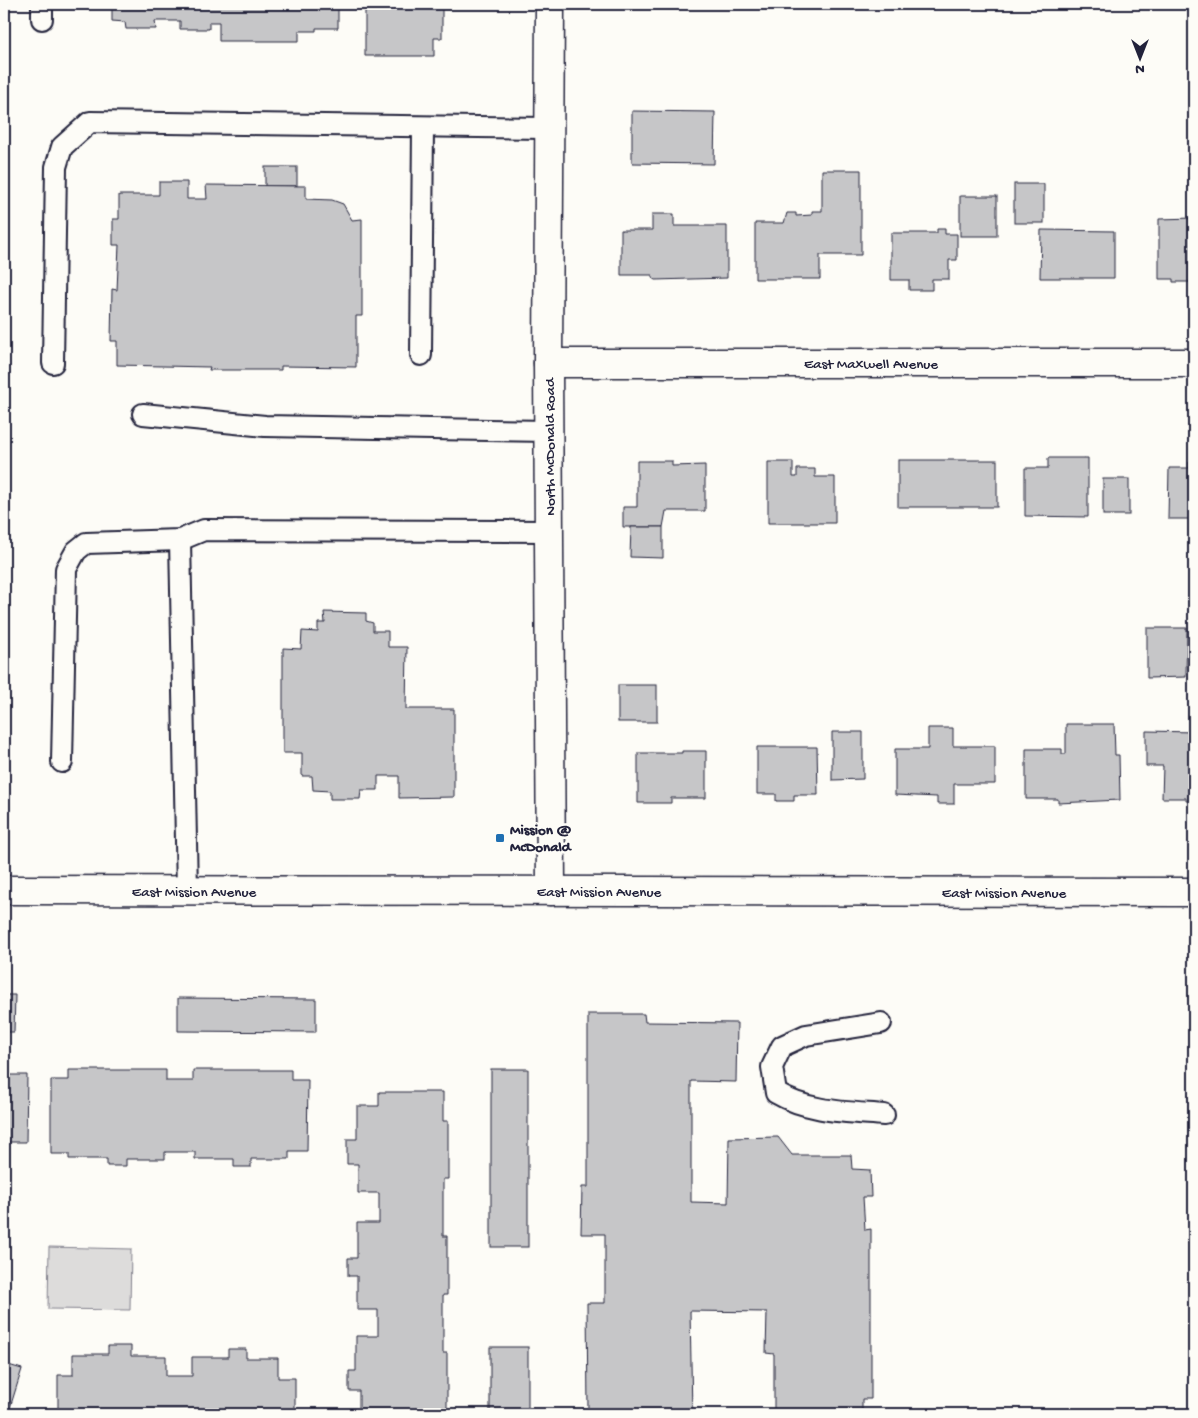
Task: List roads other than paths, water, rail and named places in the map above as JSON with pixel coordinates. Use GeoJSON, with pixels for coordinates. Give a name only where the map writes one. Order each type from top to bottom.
{"type":"FeatureCollection","features":[{"type":"Feature","properties":{"kind":"street","name":"North McDonald Road"},"geometry":{"type":"LineString","coordinates":[[550,4],[548,363],[550,891]]}},
{"type":"Feature","properties":{"kind":"street","name":"East Maxwell Avenue"},"geometry":{"type":"LineString","coordinates":[[548,363],[1194,363]]}},
{"type":"Feature","properties":{"kind":"street","name":"East Mission Avenue"},"geometry":{"type":"LineString","coordinates":[[4,890],[1194,892]]}},
{"type":"Feature","properties":{"kind":"lane"},"geometry":{"type":"LineString","coordinates":[[53,363],[56,167],[62,147],[90,122],[549,128]]}},
{"type":"Feature","properties":{"kind":"lane"},"geometry":{"type":"LineString","coordinates":[[421,355],[423,127]]}},
{"type":"Feature","properties":{"kind":"lane"},"geometry":{"type":"LineString","coordinates":[[143,414],[265,426],[549,432]]}},
{"type":"Feature","properties":{"kind":"lane"},"geometry":{"type":"LineString","coordinates":[[62,762],[66,569],[76,552],[86,543],[180,540],[204,530],[549,531]]}},
{"type":"Feature","properties":{"kind":"lane"},"geometry":{"type":"LineString","coordinates":[[180,540],[187,891]]}},
{"type":"Feature","properties":{"kind":"lane"},"geometry":{"type":"LineString","coordinates":[[881,1023],[806,1035],[782,1046],[772,1068],[776,1093],[791,1102],[831,1110],[884,1115]]}},
{"type":"Feature","properties":{"kind":"place","name":"Mission @ McDonald"},"geometry":{"type":"Point","coordinates":[500,838]}}]}
